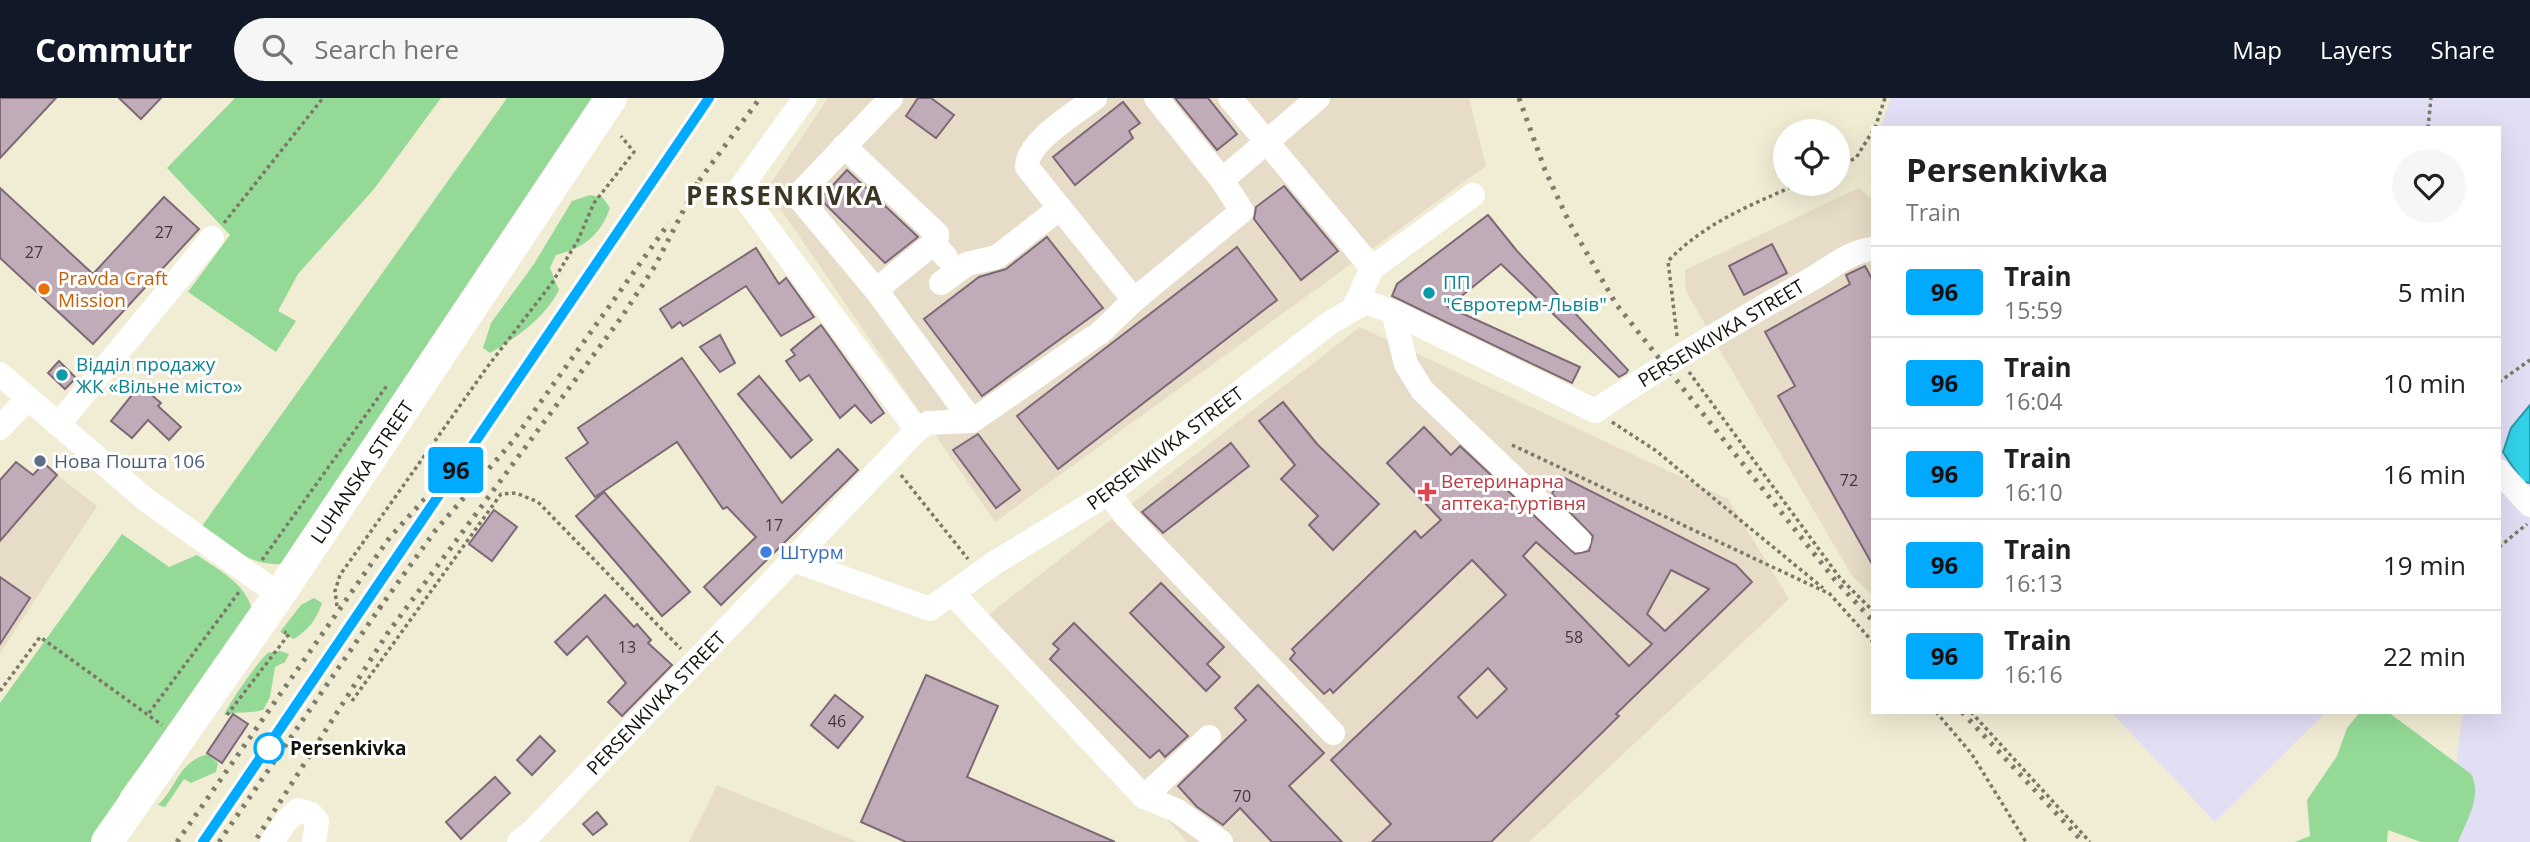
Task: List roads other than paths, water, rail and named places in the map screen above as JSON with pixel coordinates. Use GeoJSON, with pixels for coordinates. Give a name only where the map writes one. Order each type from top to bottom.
{"type":"FeatureCollection","features":[{"type":"Feature","properties":{"kind":"main road","name":"LUHANSKA STREET"},"geometry":{"type":"LineString","coordinates":[[107,842],[279,595],[611,98]]}},
{"type":"Feature","properties":{"kind":"street"},"geometry":{"type":"LineString","coordinates":[[804,98],[739,190],[917,430]]}},
{"type":"Feature","properties":{"kind":"street"},"geometry":{"type":"LineString","coordinates":[[891,98],[802,191],[800,199],[876,290],[972,421]]}},
{"type":"Feature","properties":{"kind":"street"},"geometry":{"type":"LineString","coordinates":[[1095,98],[1038,142],[1027,158],[1027,167],[1134,300]]}},
{"type":"Feature","properties":{"kind":"street"},"geometry":{"type":"LineString","coordinates":[[793,560],[917,430],[928,423],[972,421],[1096,336],[1134,300],[1242,211],[1222,180],[1156,98]]}},
{"type":"Feature","properties":{"kind":"street"},"geometry":{"type":"LineString","coordinates":[[1230,98],[1372,268]]}},
{"type":"Feature","properties":{"kind":"street"},"geometry":{"type":"LineString","coordinates":[[1222,180],[1318,98]]}},
{"type":"Feature","properties":{"kind":"street"},"geometry":{"type":"LineString","coordinates":[[844,146],[937,234],[936,246],[949,277],[982,258],[997,257],[1060,208]]}},
{"type":"Feature","properties":{"kind":"street"},"geometry":{"type":"LineString","coordinates":[[1355,306],[1372,268],[1473,195]]}},
{"type":"Feature","properties":{"kind":"street"},"geometry":{"type":"LineString","coordinates":[[58,425],[212,238]]}},
{"type":"Feature","properties":{"kind":"street"},"geometry":{"type":"LineString","coordinates":[[876,290],[930,246],[936,246]]}},
{"type":"Feature","properties":{"kind":"street","name":"PERSENKIVKA STREET"},"geometry":{"type":"LineString","coordinates":[[1393,312],[1595,411],[1821,274],[1857,253],[1871,249]]}},
{"type":"Feature","properties":{"kind":"street"},"geometry":{"type":"LineString","coordinates":[[1355,306],[1366,302],[1393,312],[1412,374],[1422,390],[1579,540]]}},
{"type":"Feature","properties":{"kind":"street","name":"PERSENKIVKA STREET"},"geometry":{"type":"LineString","coordinates":[[519,842],[533,831],[793,560],[930,609],[1109,493],[1355,306]]}},
{"type":"Feature","properties":{"kind":"street"},"geometry":{"type":"LineString","coordinates":[[0,374],[145,499],[279,595]]}},
{"type":"Feature","properties":{"kind":"street"},"geometry":{"type":"LineString","coordinates":[[0,428],[27,398]]}},
{"type":"Feature","properties":{"kind":"street"},"geometry":{"type":"LineString","coordinates":[[2501,473],[2530,505]]}},
{"type":"Feature","properties":{"kind":"street"},"geometry":{"type":"LineString","coordinates":[[1109,493],[1123,513],[1333,733]]}},
{"type":"Feature","properties":{"kind":"street"},"geometry":{"type":"LineString","coordinates":[[953,594],[1144,797],[1176,810],[1221,842]]}},
{"type":"Feature","properties":{"kind":"street"},"geometry":{"type":"LineString","coordinates":[[1144,797],[1209,737]]}},
{"type":"Feature","properties":{"kind":"street"},"geometry":{"type":"LineString","coordinates":[[272,842],[286,821],[298,810],[311,814],[317,821],[314,842]]}},
{"type":"Feature","properties":{"kind":"water"},"geometry":{"type":"Polygon","coordinates":[[[2530,405],[2530,483],[2523,482],[2503,452],[2511,428],[2530,405]]]}},
{"type":"Feature","properties":{"kind":"railway"},"geometry":{"type":"LineString","coordinates":[[203,842],[709,98]]}},
{"type":"Feature","properties":{"kind":"railway"},"geometry":{"type":"LineString","coordinates":[[693,189],[760,98]]}},
{"type":"Feature","properties":{"kind":"railway"},"geometry":{"type":"LineString","coordinates":[[1519,98],[1545,170],[1569,222],[1616,304],[1835,580],[1871,619]]}},
{"type":"Feature","properties":{"kind":"railway"},"geometry":{"type":"LineString","coordinates":[[257,838],[387,634],[621,318],[655,266],[699,180]]}},
{"type":"Feature","properties":{"kind":"railway"},"geometry":{"type":"LineString","coordinates":[[379,609],[435,531],[512,442],[669,223]]}},
{"type":"Feature","properties":{"kind":"railway"},"geometry":{"type":"LineString","coordinates":[[177,842],[390,537],[432,491]]}},
{"type":"Feature","properties":{"kind":"railway"},"geometry":{"type":"LineString","coordinates":[[219,842],[383,603]]}},
{"type":"Feature","properties":{"kind":"railway"},"geometry":{"type":"LineString","coordinates":[[1964,714],[2083,842]]}},
{"type":"Feature","properties":{"kind":"train","name":"96"},"geometry":{"type":"LineString","coordinates":[[203,842],[709,98]]}},
{"type":"Feature","properties":{"kind":"place","name":"Pravda Craft Mission"},"geometry":{"type":"Point","coordinates":[44,289]}},
{"type":"Feature","properties":{"kind":"place","name":"ПП \"Євротерм-Львів\""},"geometry":{"type":"Point","coordinates":[1429,293]}},
{"type":"Feature","properties":{"kind":"place","name":"Відділ продажу ЖК «Вільне місто»"},"geometry":{"type":"Point","coordinates":[62,375]}},
{"type":"Feature","properties":{"kind":"place","name":"Нова Пошта 106"},"geometry":{"type":"Point","coordinates":[40,461]}},
{"type":"Feature","properties":{"kind":"place","name":"Ветеринарна аптека-гуртівня"},"geometry":{"type":"Point","coordinates":[1427,492]}},
{"type":"Feature","properties":{"kind":"place","name":"Штурм"},"geometry":{"type":"Point","coordinates":[766,552]}},
{"type":"Feature","properties":{"kind":"place","name":"Persenkivka"},"geometry":{"type":"Point","coordinates":[269,748]}},
{"type":"Feature","properties":{"kind":"district","name":"PERSENKIVKA"},"geometry":{"type":"Point","coordinates":[785,195]}}]}
